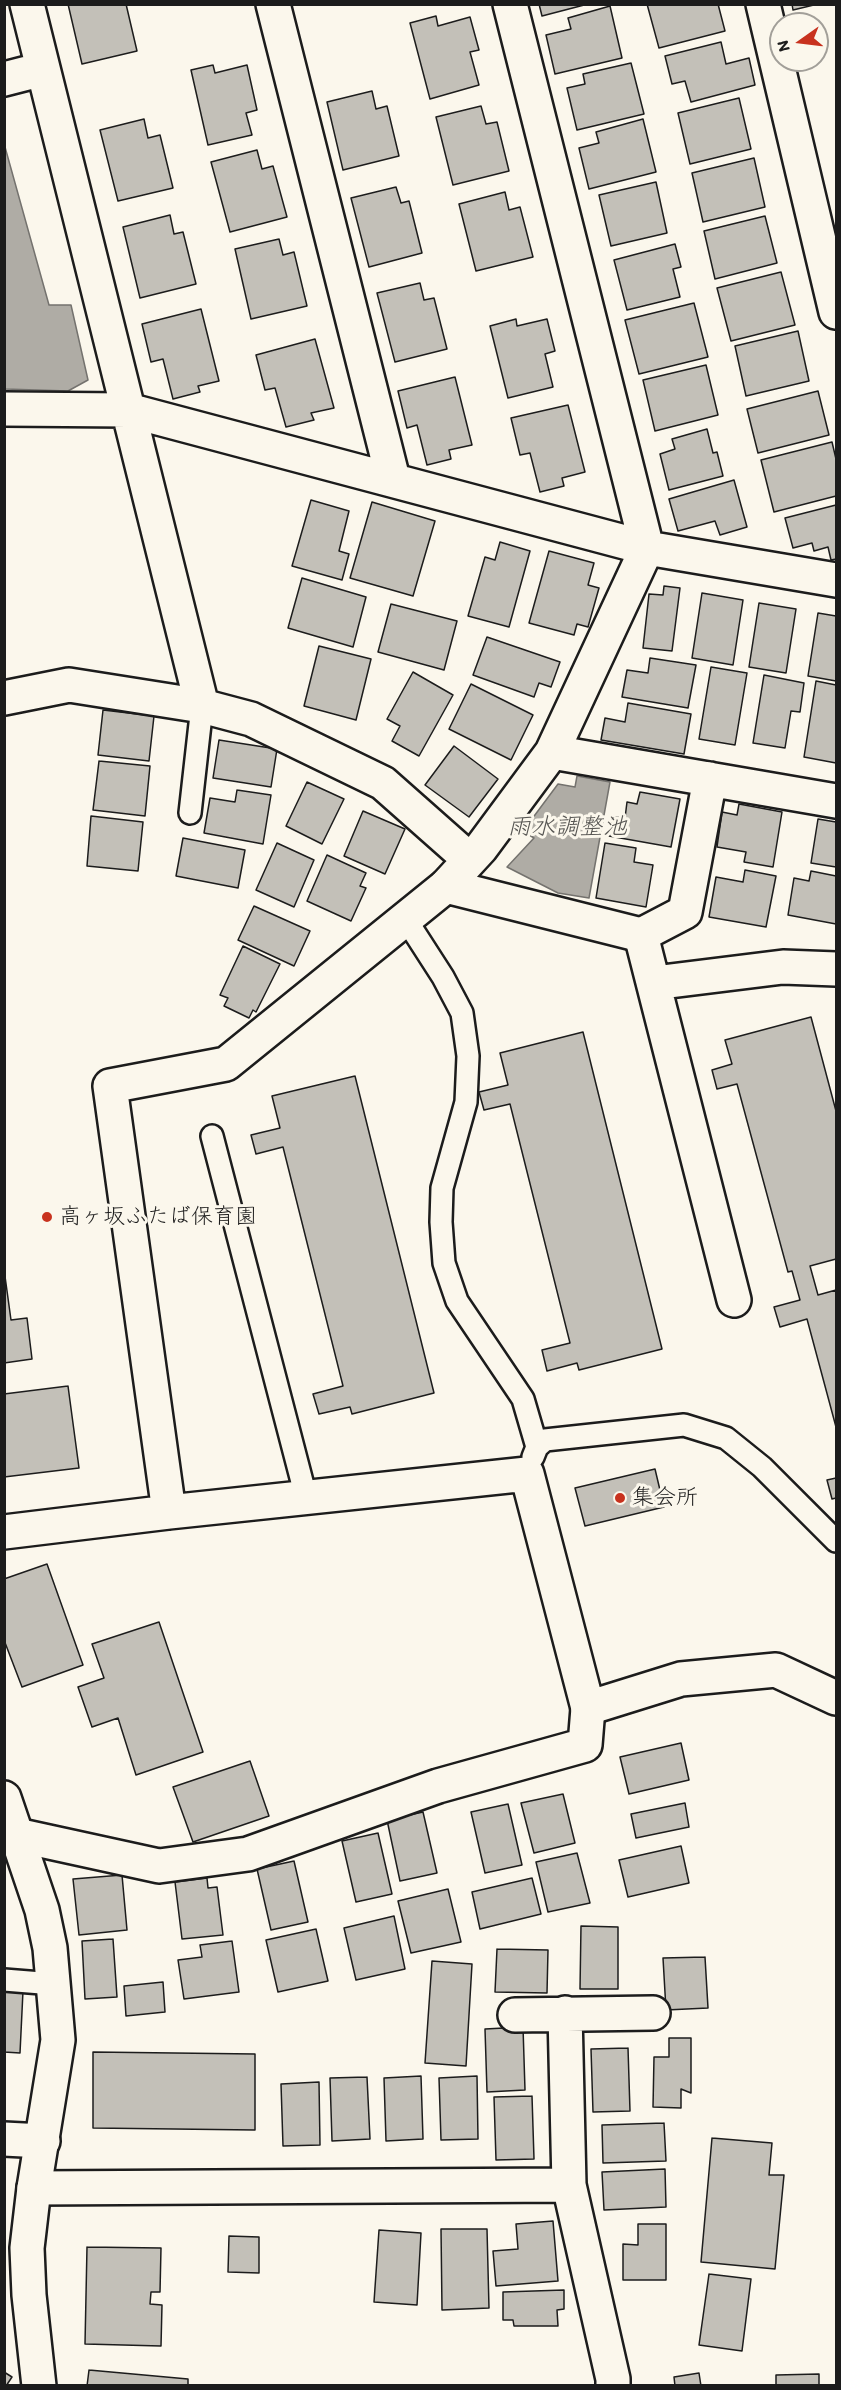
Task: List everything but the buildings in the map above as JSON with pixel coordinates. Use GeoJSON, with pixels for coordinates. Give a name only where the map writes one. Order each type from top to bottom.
{"type":"FeatureCollection","features":[{"type":"Feature","properties":{"kind":"street"},"geometry":{"type":"LineString","coordinates":[[27,4],[202,706]]}},
{"type":"Feature","properties":{"kind":"street"},"geometry":{"type":"LineString","coordinates":[[273,4],[393,479]]}},
{"type":"Feature","properties":{"kind":"street"},"geometry":{"type":"LineString","coordinates":[[169,1512],[110,1086],[226,1064],[446,886],[470,860],[552,752],[647,548],[510,4]]}},
{"type":"Feature","properties":{"kind":"street"},"geometry":{"type":"LineString","coordinates":[[764,4],[837,312]]}},
{"type":"Feature","properties":{"kind":"street"},"geometry":{"type":"LineString","coordinates":[[4,79],[43,69]]}},
{"type":"Feature","properties":{"kind":"street"},"geometry":{"type":"LineString","coordinates":[[4,409],[128,410],[647,548],[837,580]]}},
{"type":"Feature","properties":{"kind":"street"},"geometry":{"type":"LineString","coordinates":[[4,698],[69,685],[202,706],[251,719],[383,783],[470,860]]}},
{"type":"Feature","properties":{"kind":"street"},"geometry":{"type":"LineString","coordinates":[[552,752],[837,801]]}},
{"type":"Feature","properties":{"kind":"street"},"geometry":{"type":"LineString","coordinates":[[446,886],[641,935],[685,912],[710,779]]}},
{"type":"Feature","properties":{"kind":"street"},"geometry":{"type":"LineString","coordinates":[[641,935],[734,1300]]}},
{"type":"Feature","properties":{"kind":"street"},"geometry":{"type":"LineString","coordinates":[[654,983],[783,967],[837,969]]}},
{"type":"Feature","properties":{"kind":"street"},"geometry":{"type":"LineString","coordinates":[[4,1532],[306,1497],[532,1461],[588,1708],[585,1745],[438,1786],[248,1854],[159,1866],[17,1835]]}},
{"type":"Feature","properties":{"kind":"street"},"geometry":{"type":"LineString","coordinates":[[588,1708],[681,1679],[776,1670],[837,1698]]}},
{"type":"Feature","properties":{"kind":"street"},"geometry":{"type":"LineString","coordinates":[[4,1798],[42,1910],[50,1948],[58,2040],[34,2188],[27,2248],[29,2295],[39,2385]]}},
{"type":"Feature","properties":{"kind":"street"},"geometry":{"type":"LineString","coordinates":[[565,2013],[569,2185],[614,2379],[613,2385]]}},
{"type":"Feature","properties":{"kind":"street"},"geometry":{"type":"LineString","coordinates":[[515,2014],[653,2013]]}},
{"type":"Feature","properties":{"kind":"street"},"geometry":{"type":"LineString","coordinates":[[4,2139],[43,2141]]}},
{"type":"Feature","properties":{"kind":"street"},"geometry":{"type":"LineString","coordinates":[[34,2188],[569,2185]]}},
{"type":"Feature","properties":{"kind":"lane"},"geometry":{"type":"LineString","coordinates":[[190,813],[202,706]]}},
{"type":"Feature","properties":{"kind":"lane"},"geometry":{"type":"LineString","coordinates":[[405,918],[443,977],[462,1013],[468,1056],[466,1102],[442,1188],[441,1222],[444,1263],[458,1301],[523,1399],[532,1461]]}},
{"type":"Feature","properties":{"kind":"lane"},"geometry":{"type":"LineString","coordinates":[[212,1136],[306,1497]]}},
{"type":"Feature","properties":{"kind":"lane"},"geometry":{"type":"LineString","coordinates":[[532,1461],[546,1440],[684,1425],[726,1438],[762,1467],[837,1541]]}},
{"type":"Feature","properties":{"kind":"lane"},"geometry":{"type":"LineString","coordinates":[[4,1980],[54,1984]]}},
{"type":"Feature","properties":{"kind":"water"},"geometry":{"type":"Polygon","coordinates":[[[5,147],[49,305],[71,305],[88,380],[68,391],[5,389],[5,147]]]}},
{"type":"Feature","properties":{"kind":"water","name":"雨水調整池"},"geometry":{"type":"Polygon","coordinates":[[[577,776],[610,782],[589,898],[558,893],[507,867],[534,838],[523,831],[558,784],[575,787],[577,776]]]}},
{"type":"Feature","properties":{"kind":"place","name":"高ヶ坂ふたば保育園"},"geometry":{"type":"Point","coordinates":[47,1217]}},
{"type":"Feature","properties":{"kind":"place","name":"集会所"},"geometry":{"type":"Point","coordinates":[620,1498]}}]}
